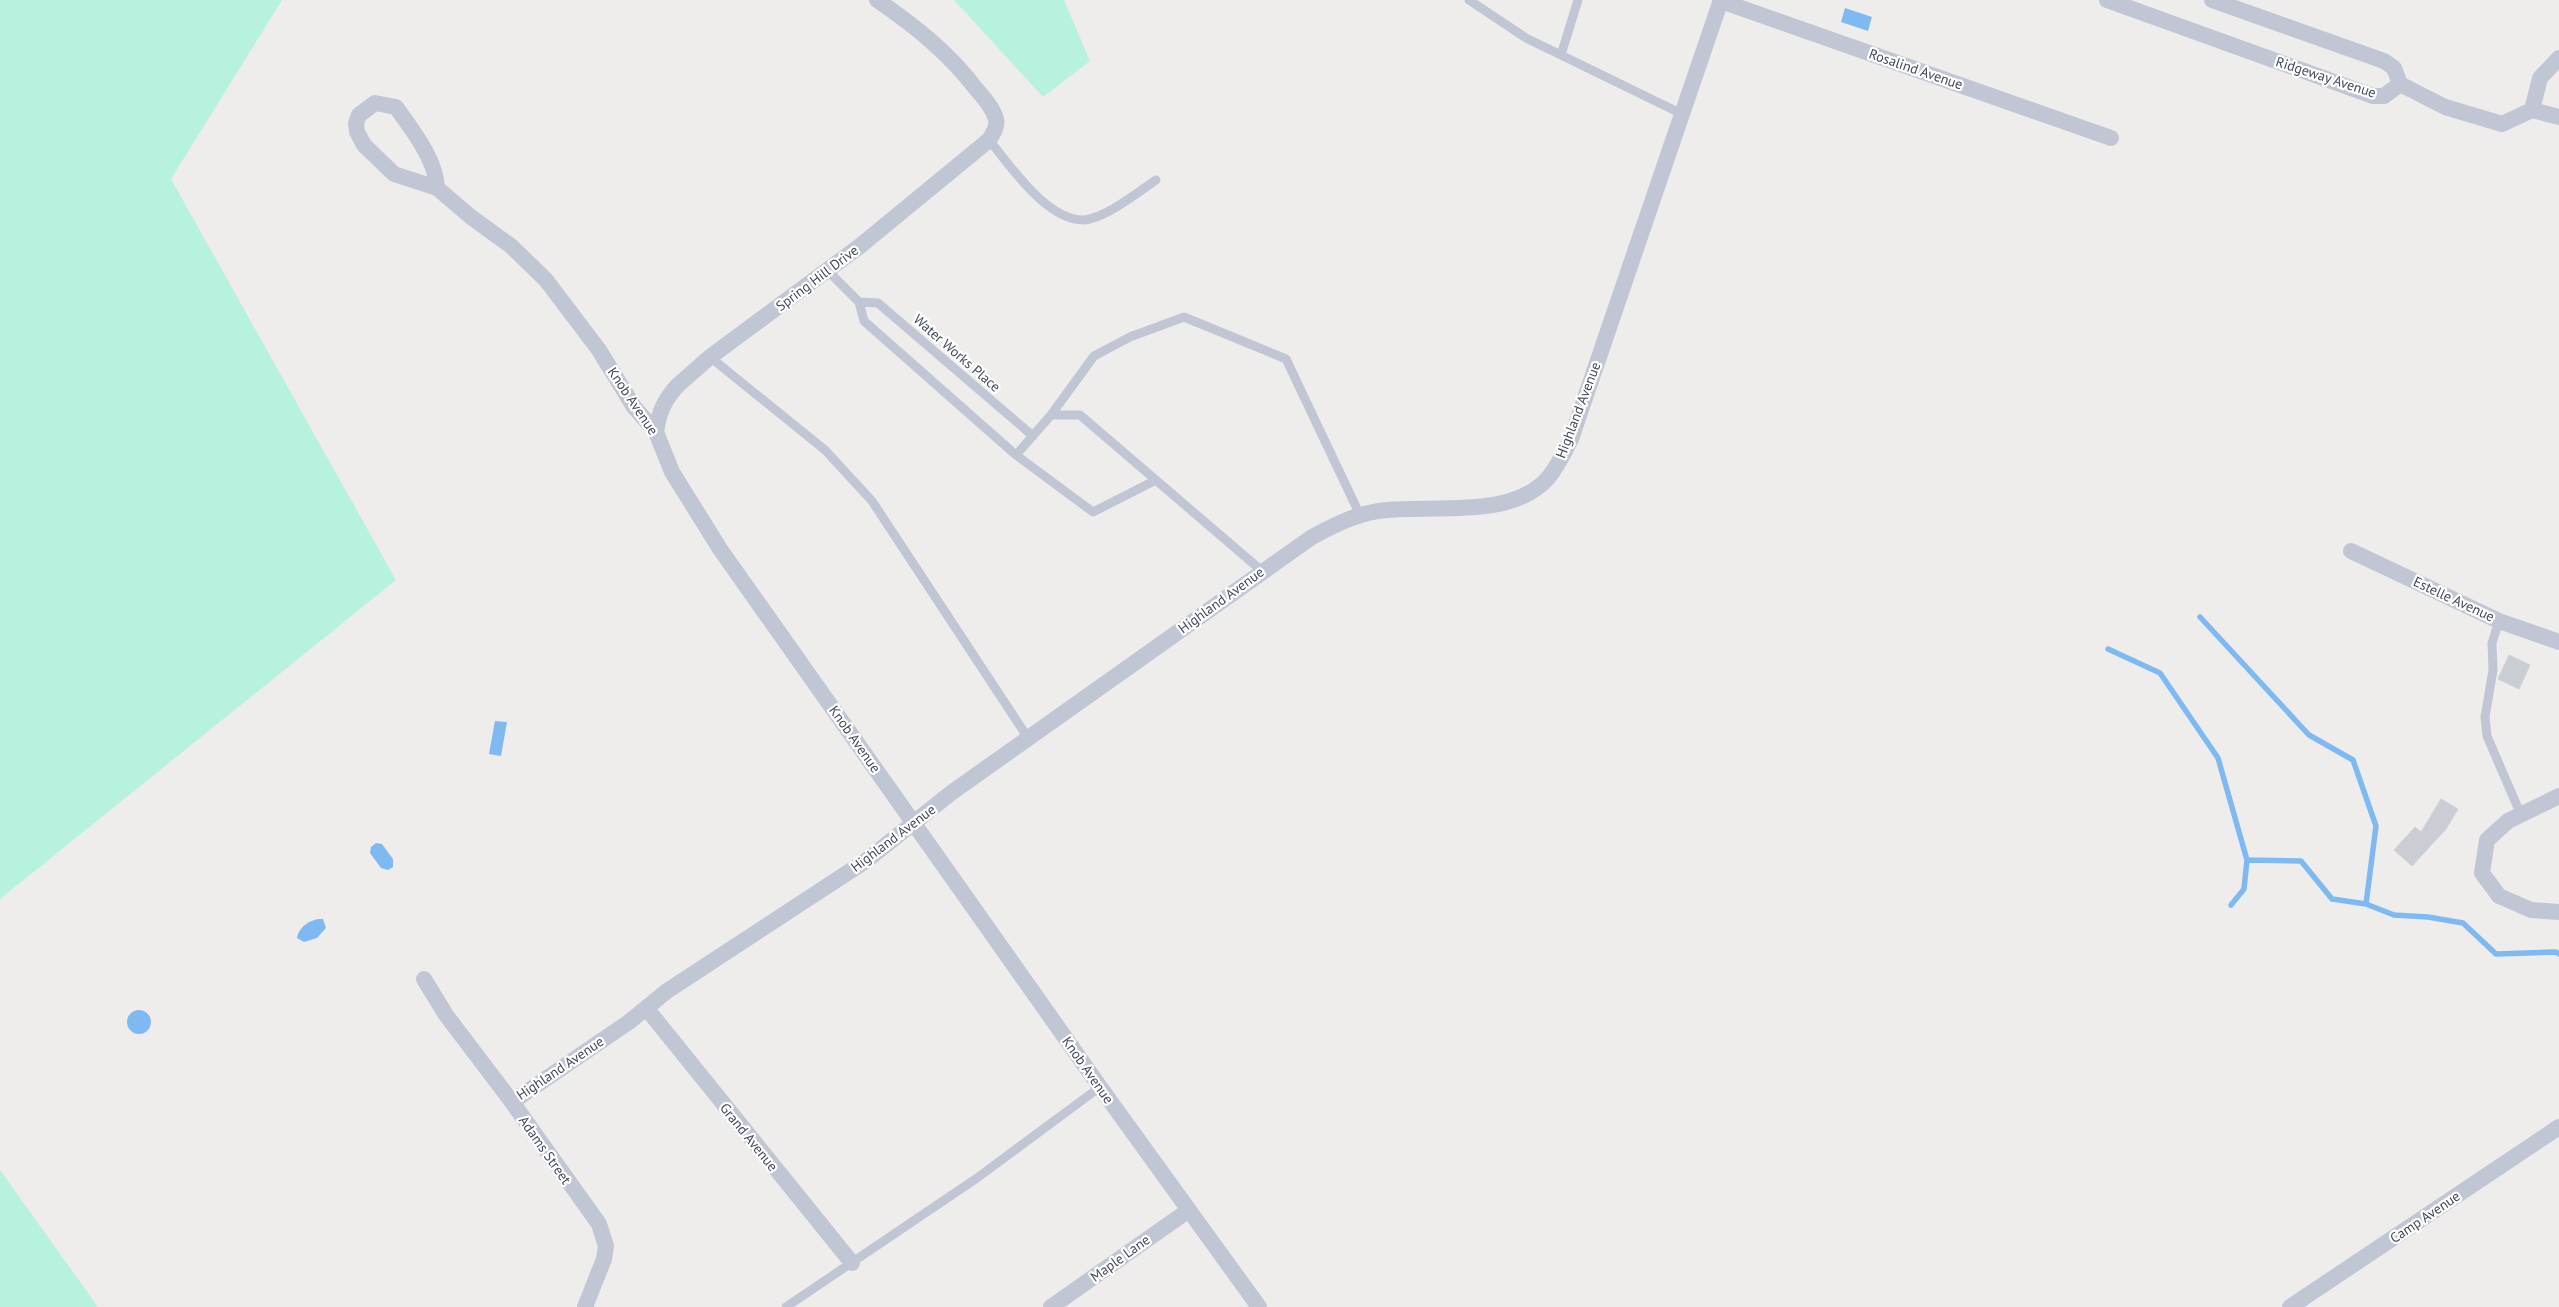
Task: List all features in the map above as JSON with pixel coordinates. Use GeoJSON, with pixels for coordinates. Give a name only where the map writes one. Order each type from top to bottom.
{"type":"FeatureCollection","features":[{"type":"Feature","properties":{"kind":"street"},"geometry":{"type":"LineString","coordinates":[[877,0],[944,51],[962,70],[987,102],[996,119],[991,136]]}},
{"type":"Feature","properties":{"kind":"street","name":"Ridgeway Avenue"},"geometry":{"type":"LineString","coordinates":[[2107,0],[2373,96],[2384,96],[2400,84]]}},
{"type":"Feature","properties":{"kind":"street"},"geometry":{"type":"LineString","coordinates":[[2212,0],[2384,61],[2394,68],[2400,84],[2446,107],[2502,124],[2532,110],[2559,117]]}},
{"type":"Feature","properties":{"kind":"street","name":"Highland Avenue"},"geometry":{"type":"LineString","coordinates":[[512,1102],[647,1009],[667,991],[867,860],[915,824],[951,793],[1312,537],[1360,515],[1386,510],[1490,505],[1523,496],[1547,479],[1560,462],[1571,439],[1721,1]]}},
{"type":"Feature","properties":{"kind":"street","name":"Rosalind Avenue"},"geometry":{"type":"LineString","coordinates":[[1721,1],[2112,138]]}},
{"type":"Feature","properties":{"kind":"street"},"geometry":{"type":"LineString","coordinates":[[2532,110],[2540,78],[2559,58]]}},
{"type":"Feature","properties":{"kind":"street","name":"Knob Avenue"},"geometry":{"type":"LineString","coordinates":[[437,188],[437,174],[396,107],[375,103],[359,115],[356,123],[357,132],[364,145],[394,174],[437,188],[511,246],[546,280],[600,350],[634,408],[656,432],[672,472],[720,549],[1100,1087],[1259,1307]]}},
{"type":"Feature","properties":{"kind":"street","name":"Spring Hill Drive"},"geometry":{"type":"LineString","coordinates":[[656,432],[658,414],[665,398],[678,385],[710,357],[941,182],[991,136]]}},
{"type":"Feature","properties":{"kind":"street","name":"Estelle Avenue"},"geometry":{"type":"LineString","coordinates":[[2352,551],[2499,621],[2559,642]]}},
{"type":"Feature","properties":{"kind":"street"},"geometry":{"type":"LineString","coordinates":[[2559,796],[2508,821],[2487,840],[2482,873],[2499,896],[2530,910],[2559,912]]}},
{"type":"Feature","properties":{"kind":"street","name":"Adams Street"},"geometry":{"type":"LineString","coordinates":[[424,979],[446,1015],[512,1102],[599,1224],[606,1246],[604,1259],[585,1307]]}},
{"type":"Feature","properties":{"kind":"street","name":"Grand Avenue"},"geometry":{"type":"LineString","coordinates":[[647,1009],[852,1263]]}},
{"type":"Feature","properties":{"kind":"street","name":"Camp Avenue"},"geometry":{"type":"LineString","coordinates":[[2290,1307],[2559,1127]]}},
{"type":"Feature","properties":{"kind":"street","name":"Maple Lane"},"geometry":{"type":"LineString","coordinates":[[1051,1307],[1189,1210]]}},
{"type":"Feature","properties":{"kind":"lane"},"geometry":{"type":"LineString","coordinates":[[1469,0],[1526,38],[1682,114]]}},
{"type":"Feature","properties":{"kind":"lane"},"geometry":{"type":"LineString","coordinates":[[1562,56],[1578,0]]}},
{"type":"Feature","properties":{"kind":"lane"},"geometry":{"type":"LineString","coordinates":[[991,136],[1034,194],[1069,218],[1084,220],[1103,214],[1156,180]]}},
{"type":"Feature","properties":{"kind":"lane"},"geometry":{"type":"LineString","coordinates":[[827,270],[858,302],[864,320],[1016,455],[1093,512],[1156,480]]}},
{"type":"Feature","properties":{"kind":"lane","name":"Water Works Place"},"geometry":{"type":"LineString","coordinates":[[858,302],[878,303],[1033,436]]}},
{"type":"Feature","properties":{"kind":"lane"},"geometry":{"type":"LineString","coordinates":[[1016,455],[1051,415],[1094,356],[1130,337],[1184,317],[1286,359],[1360,515]]}},
{"type":"Feature","properties":{"kind":"lane"},"geometry":{"type":"LineString","coordinates":[[710,357],[825,450],[872,501],[1028,738]]}},
{"type":"Feature","properties":{"kind":"lane"},"geometry":{"type":"LineString","coordinates":[[1051,415],[1080,415],[1262,571]]}},
{"type":"Feature","properties":{"kind":"lane"},"geometry":{"type":"LineString","coordinates":[[2499,621],[2492,643],[2493,670],[2485,717],[2487,736],[2521,815]]}},
{"type":"Feature","properties":{"kind":"lane"},"geometry":{"type":"LineString","coordinates":[[786,1307],[977,1178],[1100,1087]]}},
{"type":"Feature","properties":{"kind":"green space"},"geometry":{"type":"Polygon","coordinates":[[[0,0],[282,0],[171,179],[396,580],[0,899],[0,0]]]}},
{"type":"Feature","properties":{"kind":"green space"},"geometry":{"type":"Polygon","coordinates":[[[954,0],[1064,0],[1090,61],[1043,97],[954,0]]]}},
{"type":"Feature","properties":{"kind":"green space"},"geometry":{"type":"Polygon","coordinates":[[[0,1170],[98,1307],[0,1307],[0,1170]]]}},
{"type":"Feature","properties":{"kind":"water"},"geometry":{"type":"Polygon","coordinates":[[[1845,8],[1872,17],[1868,31],[1841,22],[1845,8]]]}},
{"type":"Feature","properties":{"kind":"water"},"geometry":{"type":"Polygon","coordinates":[[[495,721],[507,722],[501,756],[489,754],[495,721]]]}},
{"type":"Feature","properties":{"kind":"water"},"geometry":{"type":"Polygon","coordinates":[[[376,843],[382,844],[393,859],[393,867],[388,870],[381,868],[370,853],[371,847],[376,843]]]}},
{"type":"Feature","properties":{"kind":"water"},"geometry":{"type":"Polygon","coordinates":[[[323,919],[326,928],[317,938],[304,942],[297,938],[303,926],[315,920],[323,919]]]}},
{"type":"Feature","properties":{"kind":"water"},"geometry":{"type":"Polygon","coordinates":[[[139,1010],[144,1011],[150,1017],[150,1027],[144,1033],[139,1034],[134,1033],[128,1027],[127,1022],[128,1017],[134,1011],[139,1010]]]}},
{"type":"Feature","properties":{"kind":"building"},"geometry":{"type":"Polygon","coordinates":[[[2509,655],[2530,665],[2519,689],[2498,679],[2509,655]]]}},
{"type":"Feature","properties":{"kind":"building"},"geometry":{"type":"Polygon","coordinates":[[[2441,799],[2458,809],[2446,829],[2412,866],[2394,850],[2415,827],[2421,832],[2441,799]]]}},
{"type":"Feature","properties":{"kind":"waterway"},"geometry":{"type":"LineString","coordinates":[[2200,617],[2309,735],[2353,760],[2376,826],[2366,904]]}},
{"type":"Feature","properties":{"kind":"waterway"},"geometry":{"type":"LineString","coordinates":[[2108,649],[2160,673],[2218,758],[2247,860]]}},
{"type":"Feature","properties":{"kind":"waterway"},"geometry":{"type":"LineString","coordinates":[[2231,905],[2244,889],[2247,860],[2301,861],[2332,899],[2366,904],[2394,915],[2428,917],[2463,923],[2496,954],[2556,952],[2559,954]]}}]}
